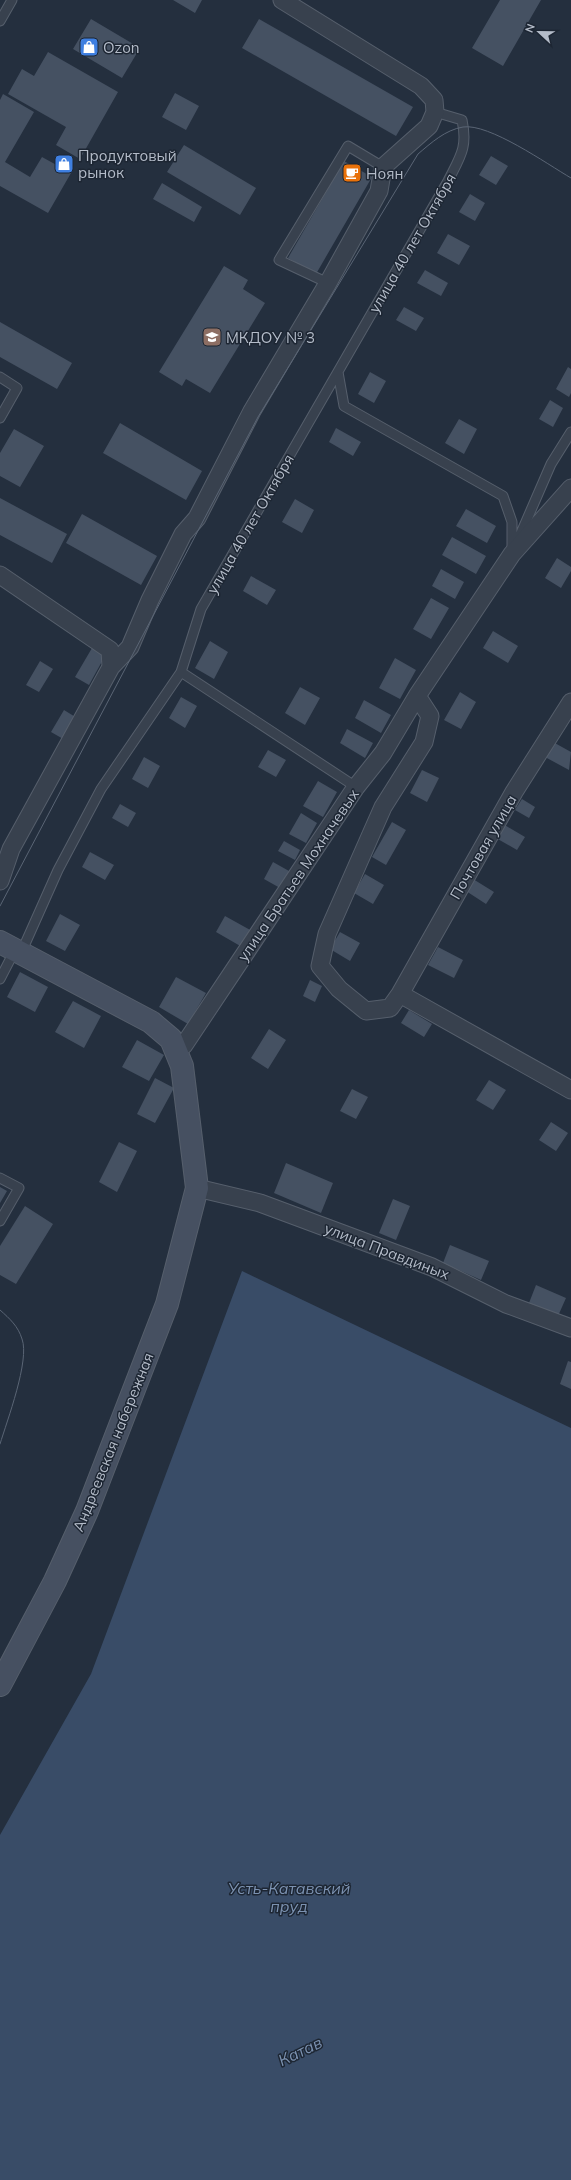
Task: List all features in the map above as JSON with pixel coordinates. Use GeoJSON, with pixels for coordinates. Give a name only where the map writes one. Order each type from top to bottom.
{"type":"FeatureCollection","features":[{"type":"Feature","properties":{"kind":"main road"},"geometry":{"type":"LineString","coordinates":[[13,949],[151,1022],[171,1040],[182,1066],[197,1188]]}},
{"type":"Feature","properties":{"kind":"main road","name":"Андреевская набережная"},"geometry":{"type":"LineString","coordinates":[[0,1685],[55,1581],[87,1510],[167,1304],[197,1188]]}},
{"type":"Feature","properties":{"kind":"street"},"geometry":{"type":"LineString","coordinates":[[0,881],[11,849],[111,667],[130,647],[150,600],[183,534],[197,518],[252,411],[328,283],[379,191],[383,167],[429,126],[434,112],[434,100],[421,86],[282,0]]}},
{"type":"Feature","properties":{"kind":"street","name":"улица Братьев Мохначевых"},"geometry":{"type":"LineString","coordinates":[[176,1051],[184,1045],[356,787],[383,753],[417,696],[512,554],[571,488]]}},
{"type":"Feature","properties":{"kind":"street"},"geometry":{"type":"LineString","coordinates":[[0,575],[110,650],[111,667]]}},
{"type":"Feature","properties":{"kind":"street","name":"Почтовая улица"},"geometry":{"type":"LineString","coordinates":[[417,696],[430,716],[424,742],[383,807],[327,934],[320,966],[339,989],[366,1011],[390,1008],[400,994],[514,792],[571,702]]}},
{"type":"Feature","properties":{"kind":"street"},"geometry":{"type":"LineString","coordinates":[[400,994],[571,1090]]}},
{"type":"Feature","properties":{"kind":"street","name":"улица Правдиных"},"geometry":{"type":"LineString","coordinates":[[197,1188],[260,1203],[432,1267],[506,1304],[571,1328]]}},
{"type":"Feature","properties":{"kind":"lane"},"geometry":{"type":"LineString","coordinates":[[0,21],[12,0]]}},
{"type":"Feature","properties":{"kind":"lane","name":"улица 40 лет Октября"},"geometry":{"type":"LineString","coordinates":[[0,979],[13,949],[25,944],[58,870],[101,789],[181,672],[201,609],[448,181],[465,147],[462,120],[434,112]]}},
{"type":"Feature","properties":{"kind":"lane"},"geometry":{"type":"LineString","coordinates":[[328,283],[279,260],[348,146],[383,167]]}},
{"type":"Feature","properties":{"kind":"lane"},"geometry":{"type":"LineString","coordinates":[[338,372],[344,406],[503,496],[512,522],[512,554]]}},
{"type":"Feature","properties":{"kind":"lane"},"geometry":{"type":"LineString","coordinates":[[0,378],[17,388],[0,418]]}},
{"type":"Feature","properties":{"kind":"lane"},"geometry":{"type":"LineString","coordinates":[[512,554],[551,464],[571,432]]}},
{"type":"Feature","properties":{"kind":"lane"},"geometry":{"type":"LineString","coordinates":[[181,672],[356,787]]}},
{"type":"Feature","properties":{"kind":"lane"},"geometry":{"type":"LineString","coordinates":[[0,1178],[19,1188],[0,1221]]}},
{"type":"Feature","properties":{"kind":"water","name":"Усть-Катавский пруд"},"geometry":{"type":"Polygon","coordinates":[[[242,1271],[571,1428],[571,2180],[0,2180],[0,1835],[91,1674],[242,1271]]]}},
{"type":"Feature","properties":{"kind":"building"},"geometry":{"type":"Polygon","coordinates":[[[173,0],[202,0],[195,13],[173,0]]]}},
{"type":"Feature","properties":{"kind":"building"},"geometry":{"type":"Polygon","coordinates":[[[500,0],[541,0],[503,66],[472,48],[500,0]]]}},
{"type":"Feature","properties":{"kind":"building"},"geometry":{"type":"Polygon","coordinates":[[[91,19],[140,48],[122,78],[73,49],[91,19]]]}},
{"type":"Feature","properties":{"kind":"building"},"geometry":{"type":"Polygon","coordinates":[[[259,19],[413,107],[396,136],[242,48],[259,19]]]}},
{"type":"Feature","properties":{"kind":"building"},"geometry":{"type":"Polygon","coordinates":[[[48,52],[118,92],[80,159],[56,145],[66,127],[8,94],[22,69],[34,76],[48,52]]]}},
{"type":"Feature","properties":{"kind":"building"},"geometry":{"type":"Polygon","coordinates":[[[175,93],[199,106],[186,130],[162,117],[175,93]]]}},
{"type":"Feature","properties":{"kind":"building"},"geometry":{"type":"Polygon","coordinates":[[[3,94],[34,112],[5,162],[30,177],[42,157],[71,173],[48,213],[0,186],[0,100],[3,94]]]}},
{"type":"Feature","properties":{"kind":"building"},"geometry":{"type":"Polygon","coordinates":[[[184,145],[256,188],[240,215],[167,172],[184,145]]]}},
{"type":"Feature","properties":{"kind":"building"},"geometry":{"type":"Polygon","coordinates":[[[491,156],[508,166],[496,185],[479,175],[491,156]]]}},
{"type":"Feature","properties":{"kind":"building"},"geometry":{"type":"Polygon","coordinates":[[[344,161],[372,177],[316,274],[288,258],[344,161]]]}},
{"type":"Feature","properties":{"kind":"building"},"geometry":{"type":"Polygon","coordinates":[[[162,183],[202,207],[194,222],[153,199],[162,183]]]}},
{"type":"Feature","properties":{"kind":"building"},"geometry":{"type":"Polygon","coordinates":[[[470,194],[485,203],[475,221],[459,212],[470,194]]]}},
{"type":"Feature","properties":{"kind":"building"},"geometry":{"type":"Polygon","coordinates":[[[448,234],[470,246],[459,265],[437,253],[448,234]]]}},
{"type":"Feature","properties":{"kind":"building","name":"МКДОУ № 3"},"geometry":{"type":"Polygon","coordinates":[[[224,266],[248,280],[243,289],[265,303],[210,393],[186,379],[182,386],[159,372],[224,266]]]}},
{"type":"Feature","properties":{"kind":"building"},"geometry":{"type":"Polygon","coordinates":[[[425,270],[448,283],[441,296],[417,283],[425,270]]]}},
{"type":"Feature","properties":{"kind":"building"},"geometry":{"type":"Polygon","coordinates":[[[404,307],[424,318],[416,331],[396,320],[404,307]]]}},
{"type":"Feature","properties":{"kind":"building"},"geometry":{"type":"Polygon","coordinates":[[[0,322],[72,363],[57,389],[0,357],[0,322]]]}},
{"type":"Feature","properties":{"kind":"building"},"geometry":{"type":"Polygon","coordinates":[[[568,367],[571,369],[571,393],[569,397],[556,389],[568,367]]]}},
{"type":"Feature","properties":{"kind":"building"},"geometry":{"type":"Polygon","coordinates":[[[370,372],[386,381],[374,403],[358,394],[370,372]]]}},
{"type":"Feature","properties":{"kind":"building"},"geometry":{"type":"Polygon","coordinates":[[[550,400],[563,408],[553,427],[539,419],[550,400]]]}},
{"type":"Feature","properties":{"kind":"building"},"geometry":{"type":"Polygon","coordinates":[[[459,419],[477,429],[464,454],[445,443],[459,419]]]}},
{"type":"Feature","properties":{"kind":"building"},"geometry":{"type":"Polygon","coordinates":[[[120,423],[202,471],[186,500],[103,453],[120,423]]]}},
{"type":"Feature","properties":{"kind":"building"},"geometry":{"type":"Polygon","coordinates":[[[336,428],[361,442],[353,456],[329,442],[336,428]]]}},
{"type":"Feature","properties":{"kind":"building"},"geometry":{"type":"Polygon","coordinates":[[[14,429],[44,446],[20,487],[0,476],[0,453],[14,429]]]}},
{"type":"Feature","properties":{"kind":"building"},"geometry":{"type":"Polygon","coordinates":[[[0,498],[67,534],[52,563],[0,535],[0,498]]]}},
{"type":"Feature","properties":{"kind":"building"},"geometry":{"type":"Polygon","coordinates":[[[295,499],[314,510],[302,533],[282,522],[295,499]]]}},
{"type":"Feature","properties":{"kind":"building"},"geometry":{"type":"Polygon","coordinates":[[[466,509],[496,526],[487,543],[456,526],[466,509]]]}},
{"type":"Feature","properties":{"kind":"building"},"geometry":{"type":"Polygon","coordinates":[[[82,514],[157,556],[141,585],[66,543],[82,514]]]}},
{"type":"Feature","properties":{"kind":"building"},"geometry":{"type":"Polygon","coordinates":[[[452,537],[486,556],[476,574],[442,555],[452,537]]]}},
{"type":"Feature","properties":{"kind":"building"},"geometry":{"type":"Polygon","coordinates":[[[557,558],[571,567],[571,571],[561,588],[545,578],[557,558]]]}},
{"type":"Feature","properties":{"kind":"building"},"geometry":{"type":"Polygon","coordinates":[[[441,569],[464,582],[455,599],[432,586],[441,569]]]}},
{"type":"Feature","properties":{"kind":"building"},"geometry":{"type":"Polygon","coordinates":[[[251,576],[276,590],[267,605],[243,591],[251,576]]]}},
{"type":"Feature","properties":{"kind":"building"},"geometry":{"type":"Polygon","coordinates":[[[431,598],[449,608],[431,639],[413,629],[431,598]]]}},
{"type":"Feature","properties":{"kind":"building"},"geometry":{"type":"Polygon","coordinates":[[[493,631],[518,646],[508,663],[483,648],[493,631]]]}},
{"type":"Feature","properties":{"kind":"building"},"geometry":{"type":"Polygon","coordinates":[[[210,641],[228,652],[214,679],[195,668],[210,641]]]}},
{"type":"Feature","properties":{"kind":"building"},"geometry":{"type":"Polygon","coordinates":[[[92,648],[105,656],[89,685],[75,677],[92,648]]]}},
{"type":"Feature","properties":{"kind":"building"},"geometry":{"type":"Polygon","coordinates":[[[395,658],[416,670],[400,699],[379,688],[395,658]]]}},
{"type":"Feature","properties":{"kind":"building"},"geometry":{"type":"Polygon","coordinates":[[[40,661],[53,669],[39,692],[26,685],[40,661]]]}},
{"type":"Feature","properties":{"kind":"building"},"geometry":{"type":"Polygon","coordinates":[[[300,687],[320,698],[305,725],[285,713],[300,687]]]}},
{"type":"Feature","properties":{"kind":"building"},"geometry":{"type":"Polygon","coordinates":[[[460,692],[476,702],[461,729],[444,720],[460,692]]]}},
{"type":"Feature","properties":{"kind":"building"},"geometry":{"type":"Polygon","coordinates":[[[181,697],[197,706],[185,728],[169,718],[181,697]]]}},
{"type":"Feature","properties":{"kind":"building"},"geometry":{"type":"Polygon","coordinates":[[[364,700],[391,715],[381,733],[355,718],[364,700]]]}},
{"type":"Feature","properties":{"kind":"building"},"geometry":{"type":"Polygon","coordinates":[[[64,710],[77,718],[65,740],[51,732],[64,710]]]}},
{"type":"Feature","properties":{"kind":"building"},"geometry":{"type":"Polygon","coordinates":[[[347,729],[373,743],[365,758],[340,743],[347,729]]]}},
{"type":"Feature","properties":{"kind":"building"},"geometry":{"type":"Polygon","coordinates":[[[553,742],[571,752],[569,770],[545,757],[553,742]]]}},
{"type":"Feature","properties":{"kind":"building"},"geometry":{"type":"Polygon","coordinates":[[[268,750],[286,760],[276,777],[258,767],[268,750]]]}},
{"type":"Feature","properties":{"kind":"building"},"geometry":{"type":"Polygon","coordinates":[[[144,757],[160,766],[148,788],[132,779],[144,757]]]}},
{"type":"Feature","properties":{"kind":"building"},"geometry":{"type":"Polygon","coordinates":[[[422,770],[439,778],[427,802],[410,793],[422,770]]]}},
{"type":"Feature","properties":{"kind":"building"},"geometry":{"type":"Polygon","coordinates":[[[318,781],[337,792],[323,817],[303,806],[318,781]]]}},
{"type":"Feature","properties":{"kind":"building"},"geometry":{"type":"Polygon","coordinates":[[[522,799],[535,807],[529,818],[515,810],[522,799]]]}},
{"type":"Feature","properties":{"kind":"building"},"geometry":{"type":"Polygon","coordinates":[[[120,804],[136,813],[128,827],[112,818],[120,804]]]}},
{"type":"Feature","properties":{"kind":"building"},"geometry":{"type":"Polygon","coordinates":[[[301,813],[317,823],[306,843],[289,834],[301,813]]]}},
{"type":"Feature","properties":{"kind":"building"},"geometry":{"type":"Polygon","coordinates":[[[392,822],[406,830],[386,865],[372,857],[392,822]]]}},
{"type":"Feature","properties":{"kind":"building"},"geometry":{"type":"Polygon","coordinates":[[[503,824],[525,837],[517,850],[496,838],[503,824]]]}},
{"type":"Feature","properties":{"kind":"building"},"geometry":{"type":"Polygon","coordinates":[[[284,841],[300,850],[295,860],[278,851],[284,841]]]}},
{"type":"Feature","properties":{"kind":"building"},"geometry":{"type":"Polygon","coordinates":[[[90,852],[114,865],[105,880],[82,867],[90,852]]]}},
{"type":"Feature","properties":{"kind":"building"},"geometry":{"type":"Polygon","coordinates":[[[273,862],[289,871],[280,888],[264,879],[273,862]]]}},
{"type":"Feature","properties":{"kind":"building"},"geometry":{"type":"Polygon","coordinates":[[[365,874],[384,885],[373,904],[354,893],[365,874]]]}},
{"type":"Feature","properties":{"kind":"building"},"geometry":{"type":"Polygon","coordinates":[[[473,879],[494,892],[486,904],[466,891],[473,879]]]}},
{"type":"Feature","properties":{"kind":"building"},"geometry":{"type":"Polygon","coordinates":[[[60,914],[80,925],[65,951],[46,941],[60,914]]]}},
{"type":"Feature","properties":{"kind":"building"},"geometry":{"type":"Polygon","coordinates":[[[225,916],[252,931],[242,947],[216,932],[225,916]]]}},
{"type":"Feature","properties":{"kind":"building"},"geometry":{"type":"Polygon","coordinates":[[[340,932],[360,943],[350,961],[330,949],[340,932]]]}},
{"type":"Feature","properties":{"kind":"building"},"geometry":{"type":"Polygon","coordinates":[[[438,947],[463,960],[454,978],[428,965],[438,947]]]}},
{"type":"Feature","properties":{"kind":"building"},"geometry":{"type":"Polygon","coordinates":[[[20,972],[48,987],[35,1012],[7,997],[20,972]]]}},
{"type":"Feature","properties":{"kind":"building"},"geometry":{"type":"Polygon","coordinates":[[[176,977],[206,993],[188,1024],[159,1007],[176,977]]]}},
{"type":"Feature","properties":{"kind":"building"},"geometry":{"type":"Polygon","coordinates":[[[310,980],[322,986],[315,1002],[303,996],[310,980]]]}},
{"type":"Feature","properties":{"kind":"building"},"geometry":{"type":"Polygon","coordinates":[[[73,1001],[101,1016],[84,1048],[55,1032],[73,1001]]]}},
{"type":"Feature","properties":{"kind":"building"},"geometry":{"type":"Polygon","coordinates":[[[409,1010],[432,1024],[424,1037],[401,1023],[409,1010]]]}},
{"type":"Feature","properties":{"kind":"building"},"geometry":{"type":"Polygon","coordinates":[[[269,1029],[286,1040],[268,1069],[251,1058],[269,1029]]]}},
{"type":"Feature","properties":{"kind":"building"},"geometry":{"type":"Polygon","coordinates":[[[137,1040],[164,1055],[149,1081],[122,1067],[137,1040]]]}},
{"type":"Feature","properties":{"kind":"building"},"geometry":{"type":"Polygon","coordinates":[[[155,1078],[174,1088],[155,1123],[137,1114],[155,1078]]]}},
{"type":"Feature","properties":{"kind":"building"},"geometry":{"type":"Polygon","coordinates":[[[489,1080],[506,1090],[493,1110],[476,1100],[489,1080]]]}},
{"type":"Feature","properties":{"kind":"building"},"geometry":{"type":"Polygon","coordinates":[[[352,1089],[368,1097],[356,1119],[340,1111],[352,1089]]]}},
{"type":"Feature","properties":{"kind":"building"},"geometry":{"type":"Polygon","coordinates":[[[551,1122],[568,1133],[556,1151],[539,1140],[551,1122]]]}},
{"type":"Feature","properties":{"kind":"building"},"geometry":{"type":"Polygon","coordinates":[[[119,1142],[137,1151],[117,1192],[99,1182],[119,1142]]]}},
{"type":"Feature","properties":{"kind":"building"},"geometry":{"type":"Polygon","coordinates":[[[286,1163],[333,1183],[321,1213],[274,1193],[286,1163]]]}},
{"type":"Feature","properties":{"kind":"building"},"geometry":{"type":"Polygon","coordinates":[[[0,1187],[7,1191],[0,1203],[0,1187]]]}},
{"type":"Feature","properties":{"kind":"building"},"geometry":{"type":"Polygon","coordinates":[[[393,1199],[410,1206],[396,1240],[379,1233],[393,1199]]]}},
{"type":"Feature","properties":{"kind":"building"},"geometry":{"type":"Polygon","coordinates":[[[25,1206],[53,1224],[16,1284],[0,1275],[0,1246],[25,1206]]]}},
{"type":"Feature","properties":{"kind":"building"},"geometry":{"type":"Polygon","coordinates":[[[450,1245],[489,1261],[481,1280],[443,1263],[450,1245]]]}},
{"type":"Feature","properties":{"kind":"building"},"geometry":{"type":"Polygon","coordinates":[[[536,1285],[566,1298],[558,1316],[529,1303],[536,1285]]]}},
{"type":"Feature","properties":{"kind":"building"},"geometry":{"type":"Polygon","coordinates":[[[568,1361],[571,1362],[571,1389],[560,1384],[568,1361]]]}},
{"type":"Feature","properties":{"kind":"tram line"},"geometry":{"type":"LineString","coordinates":[[0,906],[258,417],[418,154],[450,131],[463,127],[474,127],[487,131],[518,146],[571,178]]}},
{"type":"Feature","properties":{"kind":"tram line"},"geometry":{"type":"LineString","coordinates":[[0,1310],[16,1326],[22,1339],[24,1349],[17,1391],[0,1444]]}},
{"type":"Feature","properties":{"kind":"place","name":"Ozon"},"geometry":{"type":"Point","coordinates":[89,47]}},
{"type":"Feature","properties":{"kind":"place","name":"Продуктовый рынок"},"geometry":{"type":"Point","coordinates":[64,164]}},
{"type":"Feature","properties":{"kind":"place","name":"Ноян"},"geometry":{"type":"Point","coordinates":[352,173]}},
{"type":"Feature","properties":{"kind":"place","name":"МКДОУ № 3"},"geometry":{"type":"Point","coordinates":[212,337]}},
{"type":"Feature","properties":{"kind":"water label","name":"Катав"},"geometry":{"type":"Point","coordinates":[300,2051]}}]}
